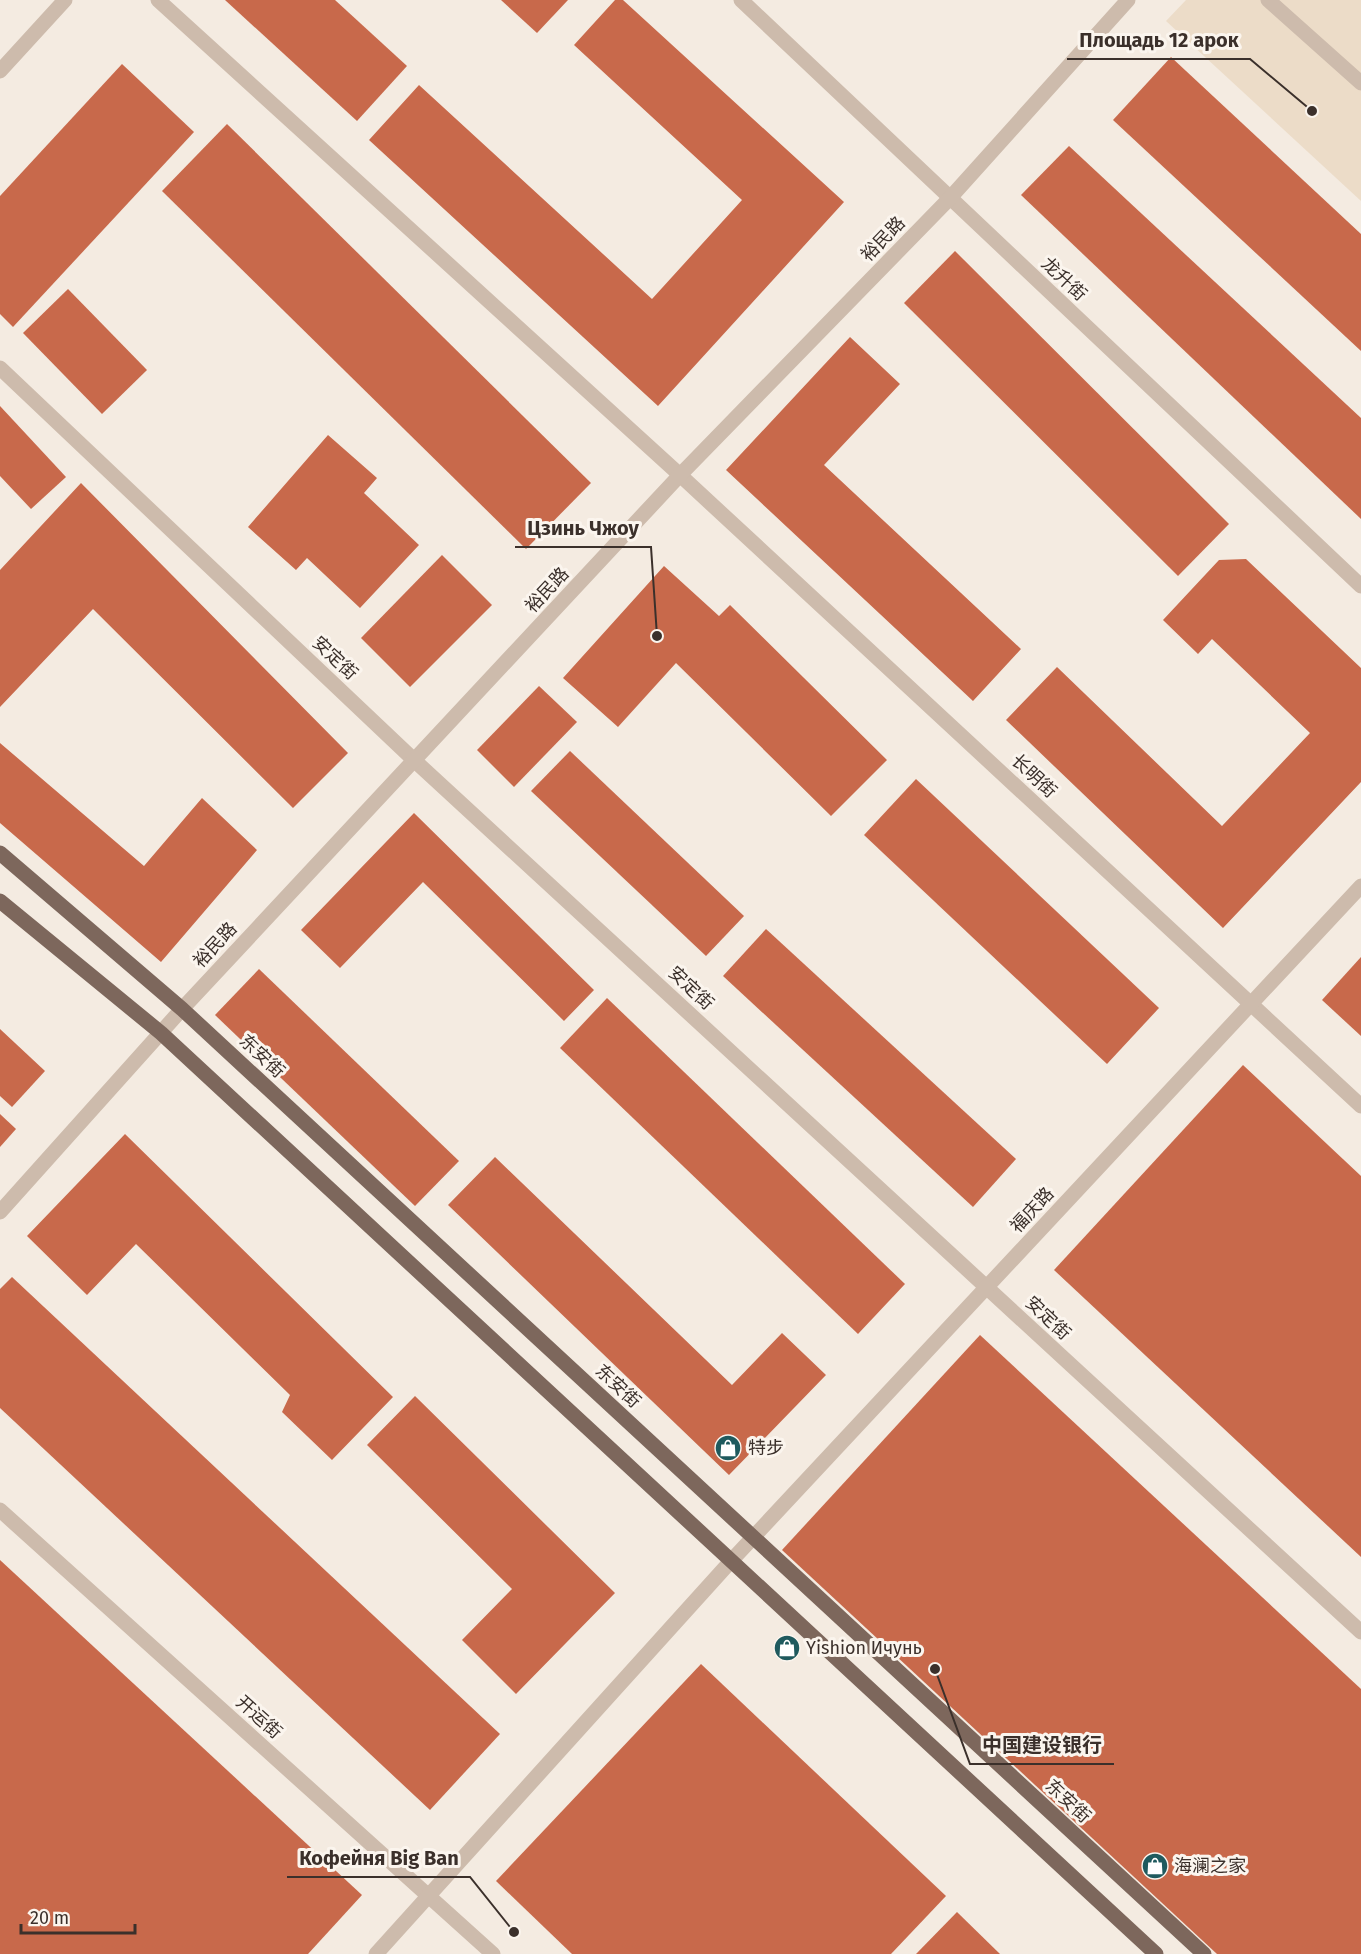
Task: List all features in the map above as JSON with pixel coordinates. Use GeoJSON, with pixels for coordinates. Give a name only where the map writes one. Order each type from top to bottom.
{"type":"FeatureCollection","features":[{"type":"Feature","properties":{"kind":"main road","name":"东安街"},"geometry":{"type":"LineString","coordinates":[[0,853],[182,1008],[1204,1954]]}},
{"type":"Feature","properties":{"kind":"main road"},"geometry":{"type":"LineString","coordinates":[[0,901],[161,1033],[1156,1954]]}},
{"type":"Feature","properties":{"kind":"street"},"geometry":{"type":"LineString","coordinates":[[0,71],[65,0]]}},
{"type":"Feature","properties":{"kind":"street","name":"长明街"},"geometry":{"type":"LineString","coordinates":[[158,0],[680,475],[1361,1106]]}},
{"type":"Feature","properties":{"kind":"street","name":"龙升街"},"geometry":{"type":"LineString","coordinates":[[741,0],[1361,586]]}},
{"type":"Feature","properties":{"kind":"street","name":"裕民路"},"geometry":{"type":"LineString","coordinates":[[0,1212],[182,1008],[680,475],[950,198],[1128,0]]}},
{"type":"Feature","properties":{"kind":"street"},"geometry":{"type":"LineString","coordinates":[[1268,0],[1361,83]]}},
{"type":"Feature","properties":{"kind":"street","name":"安定街"},"geometry":{"type":"LineString","coordinates":[[0,368],[415,761],[1361,1632]]}},
{"type":"Feature","properties":{"kind":"street","name":"福庆路"},"geometry":{"type":"LineString","coordinates":[[376,1954],[753,1537],[1361,886]]}},
{"type":"Feature","properties":{"kind":"street","name":"开运街"},"geometry":{"type":"LineString","coordinates":[[0,1510],[493,1954]]}},
{"type":"Feature","properties":{"kind":"shaded area"},"geometry":{"type":"Polygon","coordinates":[[[1186,0],[1361,0],[1361,201],[1166,21],[1186,0]]]}},
{"type":"Feature","properties":{"kind":"building"},"geometry":{"type":"Polygon","coordinates":[[[225,0],[335,0],[407,66],[357,121],[225,0]]]}},
{"type":"Feature","properties":{"kind":"building"},"geometry":{"type":"Polygon","coordinates":[[[501,0],[568,0],[537,33],[501,0]]]}},
{"type":"Feature","properties":{"kind":"building"},"geometry":{"type":"Polygon","coordinates":[[[615,0],[623,0],[844,202],[658,406],[369,140],[419,85],[652,299],[742,200],[574,45],[615,0]]]}},
{"type":"Feature","properties":{"kind":"building"},"geometry":{"type":"Polygon","coordinates":[[[1171,57],[1361,234],[1361,351],[1113,120],[1171,57]]]}},
{"type":"Feature","properties":{"kind":"building"},"geometry":{"type":"Polygon","coordinates":[[[122,64],[194,132],[13,327],[0,314],[0,196],[122,64]]]}},
{"type":"Feature","properties":{"kind":"building"},"geometry":{"type":"Polygon","coordinates":[[[227,124],[591,483],[526,549],[162,191],[227,124]]]}},
{"type":"Feature","properties":{"kind":"building"},"geometry":{"type":"Polygon","coordinates":[[[1069,146],[1361,418],[1361,519],[1021,195],[1069,146]]]}},
{"type":"Feature","properties":{"kind":"building"},"geometry":{"type":"Polygon","coordinates":[[[955,251],[1229,524],[1178,576],[904,303],[955,251]]]}},
{"type":"Feature","properties":{"kind":"building"},"geometry":{"type":"Polygon","coordinates":[[[68,289],[147,370],[102,414],[23,333],[68,289]]]}},
{"type":"Feature","properties":{"kind":"building"},"geometry":{"type":"Polygon","coordinates":[[[850,337],[900,384],[824,465],[1021,649],[973,701],[726,470],[850,337]]]}},
{"type":"Feature","properties":{"kind":"building"},"geometry":{"type":"Polygon","coordinates":[[[0,406],[66,477],[31,509],[0,476],[0,406]]]}},
{"type":"Feature","properties":{"kind":"building"},"geometry":{"type":"Polygon","coordinates":[[[328,435],[377,478],[364,493],[419,545],[360,608],[307,558],[296,570],[248,527],[328,435]]]}},
{"type":"Feature","properties":{"kind":"building"},"geometry":{"type":"Polygon","coordinates":[[[81,483],[348,753],[293,808],[93,609],[0,707],[0,570],[81,483]]]}},
{"type":"Feature","properties":{"kind":"building"},"geometry":{"type":"Polygon","coordinates":[[[442,555],[492,605],[410,687],[361,638],[442,555]]]}},
{"type":"Feature","properties":{"kind":"building"},"geometry":{"type":"Polygon","coordinates":[[[1246,559],[1361,668],[1361,782],[1223,928],[1006,720],[1057,667],[1222,826],[1310,733],[1212,639],[1198,654],[1163,620],[1219,560],[1246,559]]]}},
{"type":"Feature","properties":{"kind":"building"},"geometry":{"type":"Polygon","coordinates":[[[664,566],[719,616],[730,605],[887,760],[831,816],[676,663],[618,727],[563,678],[664,566]]]}},
{"type":"Feature","properties":{"kind":"building"},"geometry":{"type":"Polygon","coordinates":[[[539,686],[577,722],[514,787],[477,750],[539,686]]]}},
{"type":"Feature","properties":{"kind":"building"},"geometry":{"type":"Polygon","coordinates":[[[0,743],[144,866],[202,798],[257,850],[161,962],[0,823],[0,743]]]}},
{"type":"Feature","properties":{"kind":"building"},"geometry":{"type":"Polygon","coordinates":[[[570,751],[744,916],[706,956],[531,791],[570,751]]]}},
{"type":"Feature","properties":{"kind":"building"},"geometry":{"type":"Polygon","coordinates":[[[916,779],[1159,1008],[1107,1064],[864,835],[916,779]]]}},
{"type":"Feature","properties":{"kind":"building"},"geometry":{"type":"Polygon","coordinates":[[[414,813],[594,990],[564,1021],[423,882],[340,968],[301,930],[414,813]]]}},
{"type":"Feature","properties":{"kind":"building"},"geometry":{"type":"Polygon","coordinates":[[[766,929],[1016,1159],[973,1207],[723,976],[766,929]]]}},
{"type":"Feature","properties":{"kind":"building"},"geometry":{"type":"Polygon","coordinates":[[[1361,957],[1361,1036],[1322,1000],[1361,957]]]}},
{"type":"Feature","properties":{"kind":"building"},"geometry":{"type":"Polygon","coordinates":[[[259,969],[459,1161],[415,1206],[215,1015],[259,969]]]}},
{"type":"Feature","properties":{"kind":"building"},"geometry":{"type":"Polygon","coordinates":[[[607,998],[905,1284],[858,1334],[560,1048],[607,998]]]}},
{"type":"Feature","properties":{"kind":"building"},"geometry":{"type":"Polygon","coordinates":[[[0,1029],[45,1071],[12,1107],[0,1096],[0,1029]]]}},
{"type":"Feature","properties":{"kind":"building"},"geometry":{"type":"Polygon","coordinates":[[[1243,1065],[1361,1176],[1361,1557],[1054,1270],[1243,1065]]]}},
{"type":"Feature","properties":{"kind":"building"},"geometry":{"type":"Polygon","coordinates":[[[0,1114],[16,1129],[0,1147],[0,1114]]]}},
{"type":"Feature","properties":{"kind":"building"},"geometry":{"type":"Polygon","coordinates":[[[125,1134],[393,1397],[332,1460],[282,1412],[290,1395],[136,1244],[87,1295],[27,1236],[125,1134]]]}},
{"type":"Feature","properties":{"kind":"building"},"geometry":{"type":"Polygon","coordinates":[[[495,1157],[732,1385],[782,1333],[826,1375],[729,1475],[448,1205],[495,1157]]]}},
{"type":"Feature","properties":{"kind":"building"},"geometry":{"type":"Polygon","coordinates":[[[12,1277],[500,1734],[430,1810],[0,1408],[0,1289],[12,1277]]]}},
{"type":"Feature","properties":{"kind":"building"},"geometry":{"type":"Polygon","coordinates":[[[980,1335],[1361,1689],[1361,1954],[1217,1954],[782,1550],[980,1335]]]}},
{"type":"Feature","properties":{"kind":"building"},"geometry":{"type":"Polygon","coordinates":[[[415,1396],[615,1593],[516,1694],[462,1640],[512,1589],[367,1445],[415,1396]]]}},
{"type":"Feature","properties":{"kind":"building"},"geometry":{"type":"Polygon","coordinates":[[[0,1560],[362,1895],[308,1954],[0,1954],[0,1560]]]}},
{"type":"Feature","properties":{"kind":"building"},"geometry":{"type":"Polygon","coordinates":[[[701,1664],[946,1896],[891,1954],[572,1954],[496,1881],[701,1664]]]}},
{"type":"Feature","properties":{"kind":"building"},"geometry":{"type":"Polygon","coordinates":[[[957,1912],[1000,1954],[916,1954],[957,1912]]]}},
{"type":"Feature","properties":{"kind":"place","name":"Площадь 12 арок"},"geometry":{"type":"Point","coordinates":[1312,111]}},
{"type":"Feature","properties":{"kind":"place","name":"Цзинь Чжоу"},"geometry":{"type":"Point","coordinates":[657,636]}},
{"type":"Feature","properties":{"kind":"place","name":"特步"},"geometry":{"type":"Point","coordinates":[728,1448]}},
{"type":"Feature","properties":{"kind":"place","name":"Yishion Ичунь"},"geometry":{"type":"Point","coordinates":[787,1648]}},
{"type":"Feature","properties":{"kind":"place","name":"中国建设银行"},"geometry":{"type":"Point","coordinates":[935,1669]}},
{"type":"Feature","properties":{"kind":"place","name":"海澜之家"},"geometry":{"type":"Point","coordinates":[1155,1866]}},
{"type":"Feature","properties":{"kind":"place","name":"Кофейня Big Ban"},"geometry":{"type":"Point","coordinates":[514,1932]}}]}
